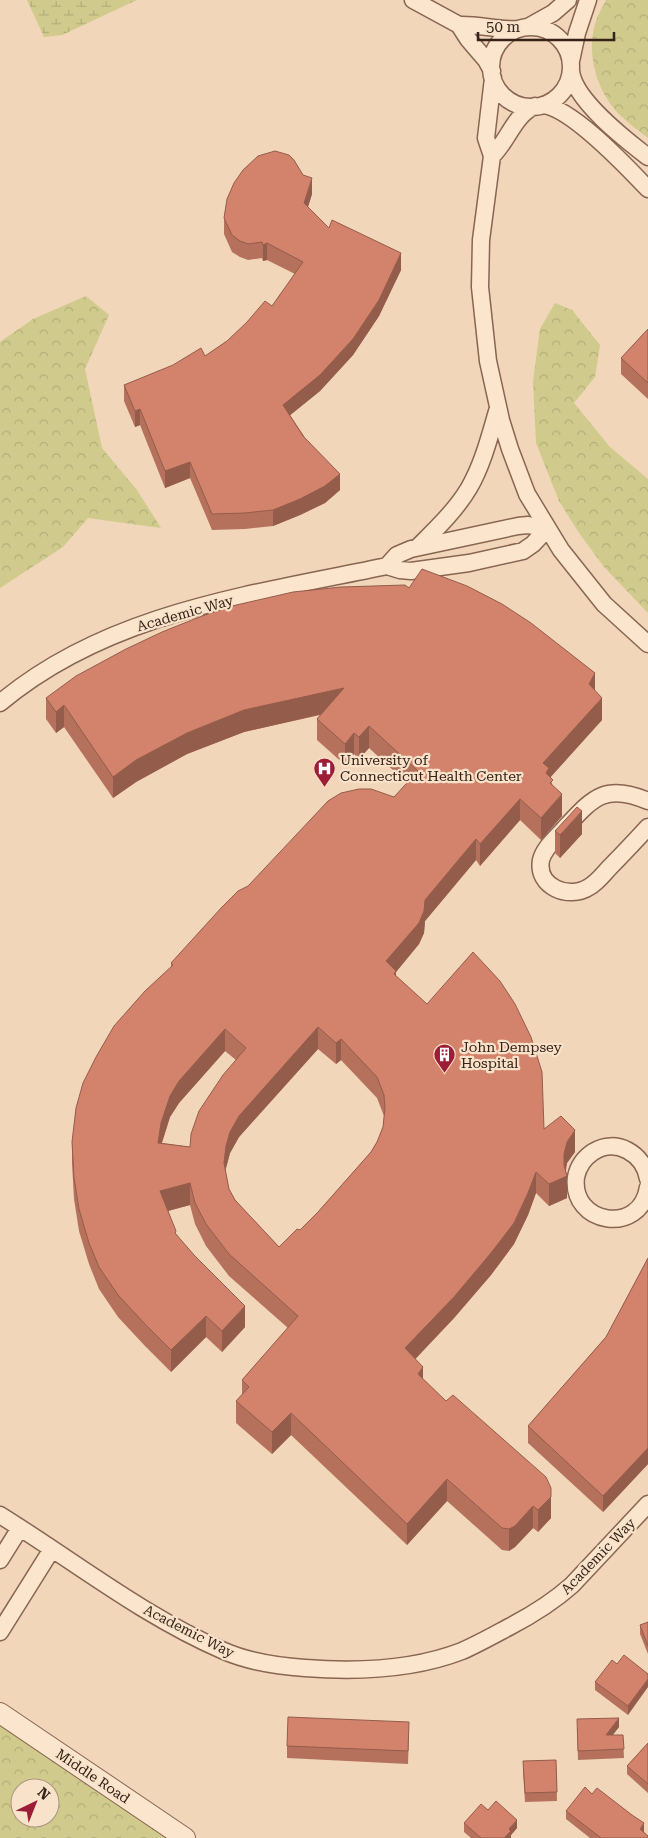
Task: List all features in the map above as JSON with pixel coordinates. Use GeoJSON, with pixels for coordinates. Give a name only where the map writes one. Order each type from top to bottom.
{"type":"FeatureCollection","features":[{"type":"Feature","properties":{"kind":"street"},"geometry":{"type":"LineString","coordinates":[[413,0],[459,25],[476,25],[506,30],[524,28],[543,29],[557,36],[566,48],[576,86],[594,110],[614,130],[648,157]]}},
{"type":"Feature","properties":{"kind":"street"},"geometry":{"type":"LineString","coordinates":[[568,0],[553,13],[506,36],[493,55],[486,138],[492,156],[481,240],[480,287],[488,361],[498,408],[521,479],[537,513],[571,564],[598,597],[618,618],[648,644]]}},
{"type":"Feature","properties":{"kind":"street"},"geometry":{"type":"LineString","coordinates":[[492,156],[502,146],[520,118],[528,110],[556,98],[562,92],[569,79],[577,33],[588,0]]}},
{"type":"Feature","properties":{"kind":"street"},"geometry":{"type":"LineString","coordinates":[[459,25],[486,60],[501,92],[512,102],[527,107],[539,106],[558,110],[603,144],[648,188]]}},
{"type":"Feature","properties":{"kind":"street","name":"Academic Way"},"geometry":{"type":"LineString","coordinates":[[418,547],[447,518],[469,488],[482,458],[498,408]]}},
{"type":"Feature","properties":{"kind":"street","name":"Academic Way"},"geometry":{"type":"LineString","coordinates":[[387,566],[397,556],[418,547],[518,526],[528,525],[547,529]]}},
{"type":"Feature","properties":{"kind":"street","name":"Academic Way"},"geometry":{"type":"LineString","coordinates":[[0,703],[50,667],[75,653],[140,624],[168,615],[222,601],[387,566],[410,571],[469,563],[523,551],[533,544],[547,529]]}},
{"type":"Feature","properties":{"kind":"street"},"geometry":{"type":"LineString","coordinates":[[648,801],[627,793],[616,792],[605,794],[594,800],[582,809],[550,844],[541,859],[542,873],[550,884],[560,891],[570,893],[584,890],[598,880],[648,827]]}},
{"type":"Feature","properties":{"kind":"street"},"geometry":{"type":"LineString","coordinates":[[648,1180],[644,1166],[632,1153],[621,1148],[608,1147],[596,1150],[582,1162],[577,1173],[576,1185],[582,1203],[590,1212],[601,1217],[613,1219],[625,1217],[636,1210],[644,1201],[648,1188]]}},
{"type":"Feature","properties":{"kind":"street","name":"Academic Way"},"geometry":{"type":"LineString","coordinates":[[0,1516],[168,1623],[237,1656],[271,1664],[342,1670],[380,1669],[421,1662],[453,1654],[497,1634],[531,1615],[559,1596],[648,1504]]}},
{"type":"Feature","properties":{"kind":"street"},"geometry":{"type":"LineString","coordinates":[[0,1560],[20,1528]]}},
{"type":"Feature","properties":{"kind":"street"},"geometry":{"type":"LineString","coordinates":[[0,1632],[52,1549]]}},
{"type":"Feature","properties":{"kind":"street","name":"Middle Road"},"geometry":{"type":"LineString","coordinates":[[0,1714],[185,1838]]}},
{"type":"Feature","properties":{"kind":"green space"},"geometry":{"type":"Polygon","coordinates":[[[27,0],[137,0],[62,35],[44,37],[27,0]]]}},
{"type":"Feature","properties":{"kind":"green space"},"geometry":{"type":"Polygon","coordinates":[[[606,0],[648,0],[648,138],[616,111],[603,91],[594,68],[592,56],[593,32],[597,18],[606,0]]]}},
{"type":"Feature","properties":{"kind":"green space"},"geometry":{"type":"Polygon","coordinates":[[[86,296],[109,315],[85,369],[102,448],[137,490],[161,528],[88,518],[63,547],[0,588],[0,342],[33,319],[86,296]]]}},
{"type":"Feature","properties":{"kind":"green space"},"geometry":{"type":"Polygon","coordinates":[[[555,303],[572,310],[600,345],[595,377],[574,403],[610,447],[648,479],[648,613],[604,567],[579,533],[559,501],[536,443],[533,381],[540,329],[555,303]]]}},
{"type":"Feature","properties":{"kind":"green space"},"geometry":{"type":"Polygon","coordinates":[[[0,1713],[185,1838],[0,1838],[0,1713]]]}},
{"type":"Feature","properties":{"kind":"building"},"geometry":{"type":"Polygon","coordinates":[[[275,151],[289,155],[303,175],[312,178],[304,203],[329,228],[332,220],[401,253],[379,300],[353,339],[320,375],[283,405],[303,436],[340,474],[325,486],[273,510],[212,514],[190,462],[165,471],[140,409],[135,411],[124,385],[173,365],[201,348],[205,356],[227,341],[265,301],[272,306],[303,262],[267,243],[263,245],[262,242],[248,244],[240,241],[232,235],[224,218],[227,199],[234,183],[243,170],[258,156],[275,151]]]}},
{"type":"Feature","properties":{"kind":"building"},"geometry":{"type":"Polygon","coordinates":[[[648,329],[648,383],[621,358],[648,329]]]}},
{"type":"Feature","properties":{"kind":"building","name":"John Dempsey Hospital"},"geometry":{"type":"Polygon","coordinates":[[[422,569],[467,586],[502,604],[531,623],[595,673],[589,684],[602,698],[543,763],[549,768],[546,773],[553,780],[550,783],[562,794],[541,818],[520,799],[480,844],[476,839],[425,900],[424,911],[419,923],[386,961],[396,971],[394,974],[427,1004],[473,952],[500,981],[515,1004],[531,1037],[542,1072],[544,1129],[561,1116],[575,1130],[567,1142],[564,1154],[567,1176],[549,1184],[536,1172],[514,1223],[454,1297],[405,1348],[423,1367],[418,1374],[446,1401],[453,1395],[546,1477],[551,1488],[551,1497],[538,1510],[533,1506],[515,1526],[509,1529],[502,1528],[447,1479],[407,1524],[291,1413],[272,1432],[236,1401],[249,1387],[242,1380],[298,1316],[229,1254],[206,1224],[195,1203],[190,1183],[160,1191],[176,1231],[175,1233],[194,1255],[245,1306],[222,1331],[206,1316],[171,1350],[118,1295],[99,1267],[89,1243],[79,1209],[74,1178],[72,1142],[76,1108],[83,1083],[114,1026],[145,991],[173,965],[171,963],[222,907],[238,891],[248,886],[328,801],[341,793],[359,789],[371,789],[394,797],[418,771],[369,726],[359,737],[354,733],[345,744],[317,719],[344,688],[244,710],[187,733],[136,760],[113,777],[64,705],[56,712],[46,698],[76,676],[126,649],[162,632],[232,606],[293,592],[341,587],[405,585],[409,588],[422,569]],[[318,1027],[239,1116],[230,1132],[226,1146],[224,1163],[229,1189],[235,1200],[279,1247],[318,1212],[371,1152],[383,1127],[384,1095],[377,1077],[341,1039],[336,1043],[318,1027]],[[225,1029],[179,1081],[170,1096],[161,1123],[158,1143],[190,1147],[191,1134],[199,1111],[223,1075],[246,1048],[225,1029]]]}},
{"type":"Feature","properties":{"kind":"building"},"geometry":{"type":"Polygon","coordinates":[[[577,807],[582,811],[560,835],[555,831],[577,807]]]}},
{"type":"Feature","properties":{"kind":"building"},"geometry":{"type":"Polygon","coordinates":[[[648,1258],[648,1448],[603,1496],[528,1426],[606,1337],[648,1258]]]}},
{"type":"Feature","properties":{"kind":"building"},"geometry":{"type":"Polygon","coordinates":[[[648,1622],[648,1646],[640,1625],[648,1622]]]}},
{"type":"Feature","properties":{"kind":"building"},"geometry":{"type":"Polygon","coordinates":[[[624,1655],[648,1674],[648,1679],[628,1706],[595,1682],[612,1660],[617,1664],[624,1655]]]}},
{"type":"Feature","properties":{"kind":"building"},"geometry":{"type":"Polygon","coordinates":[[[288,1717],[409,1722],[408,1751],[287,1746],[288,1717]]]}},
{"type":"Feature","properties":{"kind":"building"},"geometry":{"type":"Polygon","coordinates":[[[619,1718],[606,1735],[623,1735],[624,1749],[578,1751],[577,1719],[619,1718]]]}},
{"type":"Feature","properties":{"kind":"building"},"geometry":{"type":"Polygon","coordinates":[[[648,1743],[648,1784],[627,1766],[648,1743]]]}},
{"type":"Feature","properties":{"kind":"building"},"geometry":{"type":"Polygon","coordinates":[[[556,1760],[557,1792],[525,1793],[523,1761],[556,1760]]]}},
{"type":"Feature","properties":{"kind":"building"},"geometry":{"type":"Polygon","coordinates":[[[585,1787],[592,1794],[597,1788],[644,1823],[640,1829],[648,1838],[601,1838],[566,1811],[585,1787]]]}},
{"type":"Feature","properties":{"kind":"building"},"geometry":{"type":"Polygon","coordinates":[[[496,1801],[517,1820],[509,1829],[511,1831],[504,1838],[481,1838],[464,1823],[481,1804],[488,1810],[496,1801]]]}},
{"type":"Feature","properties":{"kind":"place","name":"University of Connecticut Health Center"},"geometry":{"type":"Point","coordinates":[324,787]}},
{"type":"Feature","properties":{"kind":"place","name":"John Dempsey Hospital"},"geometry":{"type":"Point","coordinates":[445,1074]}}]}
